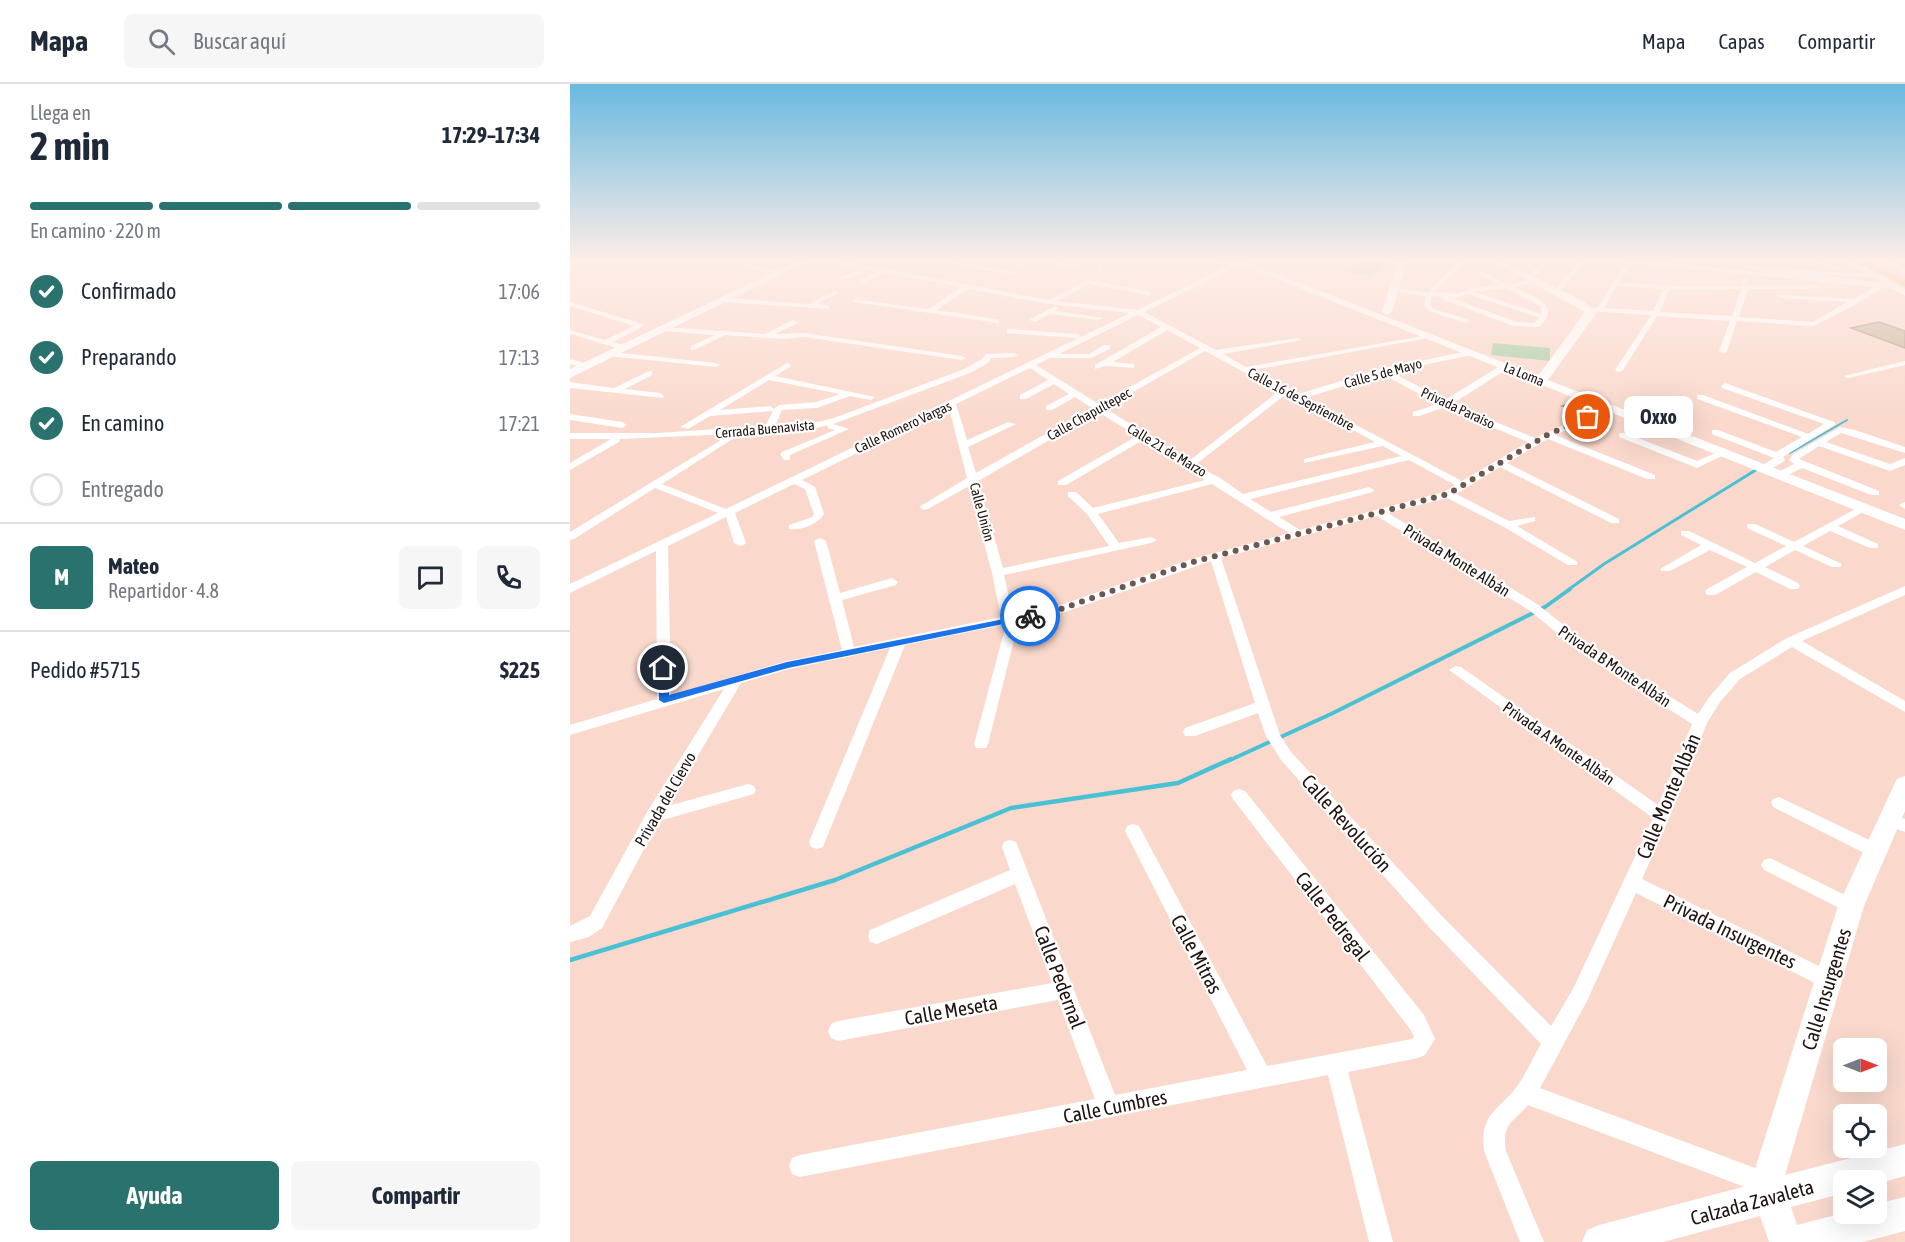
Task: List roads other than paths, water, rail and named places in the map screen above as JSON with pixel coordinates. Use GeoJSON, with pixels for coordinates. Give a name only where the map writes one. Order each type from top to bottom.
{"type":"FeatureCollection","features":[{"type":"Feature","properties":{"kind":"street"},"geometry":{"type":"LineString","coordinates":[[605,315],[640,326],[605,343]]}},
{"type":"Feature","properties":{"kind":"street"},"geometry":{"type":"LineString","coordinates":[[570,374],[692,315]]}},
{"type":"Feature","properties":{"kind":"street"},"geometry":{"type":"LineString","coordinates":[[957,315],[996,321]]}},
{"type":"Feature","properties":{"kind":"street"},"geometry":{"type":"LineString","coordinates":[[1033,320],[1043,315]]}},
{"type":"Feature","properties":{"kind":"street"},"geometry":{"type":"LineString","coordinates":[[1074,315],[1099,318]]}},
{"type":"Feature","properties":{"kind":"street"},"geometry":{"type":"LineString","coordinates":[[1089,326],[1103,315]]}},
{"type":"Feature","properties":{"kind":"street","name":"Calle Romero Vargas"},"geometry":{"type":"LineString","coordinates":[[570,589],[1132,315]]}},
{"type":"Feature","properties":{"kind":"street","name":"Calle 16 de Septiembre"},"geometry":{"type":"LineString","coordinates":[[1144,315],[1464,486]]}},
{"type":"Feature","properties":{"kind":"street"},"geometry":{"type":"LineString","coordinates":[[1372,315],[1434,339]]}},
{"type":"Feature","properties":{"kind":"street","name":"La Loma"},"geometry":{"type":"LineString","coordinates":[[1405,315],[1442,336],[1434,339]]}},
{"type":"Feature","properties":{"kind":"street"},"geometry":{"type":"LineString","coordinates":[[1446,315],[1464,321]]}},
{"type":"Feature","properties":{"kind":"street"},"geometry":{"type":"LineString","coordinates":[[1490,315],[1516,324],[1536,325],[1545,317]]}},
{"type":"Feature","properties":{"kind":"street"},"geometry":{"type":"LineString","coordinates":[[1539,315],[1545,317]]}},
{"type":"Feature","properties":{"kind":"street"},"geometry":{"type":"LineString","coordinates":[[1541,381],[1590,315]]}},
{"type":"Feature","properties":{"kind":"street"},"geometry":{"type":"LineString","coordinates":[[1619,370],[1654,315]]}},
{"type":"Feature","properties":{"kind":"street"},"geometry":{"type":"LineString","coordinates":[[1672,315],[1815,320],[1826,315]]}},
{"type":"Feature","properties":{"kind":"street"},"geometry":{"type":"LineString","coordinates":[[1723,351],[1736,315]]}},
{"type":"Feature","properties":{"kind":"street"},"geometry":{"type":"LineString","coordinates":[[766,336],[792,322]]}},
{"type":"Feature","properties":{"kind":"street"},"geometry":{"type":"LineString","coordinates":[[1131,366],[1101,365],[1167,327]]}},
{"type":"Feature","properties":{"kind":"street"},"geometry":{"type":"LineString","coordinates":[[664,328],[766,336],[804,335],[962,358]]}},
{"type":"Feature","properties":{"kind":"street"},"geometry":{"type":"LineString","coordinates":[[1010,331],[1021,344],[1077,336]]}},
{"type":"Feature","properties":{"kind":"street"},"geometry":{"type":"LineString","coordinates":[[570,332],[624,348]]}},
{"type":"Feature","properties":{"kind":"street"},"geometry":{"type":"LineString","coordinates":[[694,348],[723,333]]}},
{"type":"Feature","properties":{"kind":"street","name":"La Loma"},"geometry":{"type":"LineString","coordinates":[[1434,339],[1905,525]]}},
{"type":"Feature","properties":{"kind":"street"},"geometry":{"type":"LineString","coordinates":[[1246,369],[1434,339]]}},
{"type":"Feature","properties":{"kind":"street"},"geometry":{"type":"LineString","coordinates":[[1214,353],[1298,340]]}},
{"type":"Feature","properties":{"kind":"street","name":"Cerrada Buenavista"},"geometry":{"type":"LineString","coordinates":[[570,436],[734,434],[813,426],[837,420],[953,377],[985,362],[1010,359],[1021,344]]}},
{"type":"Feature","properties":{"kind":"street"},"geometry":{"type":"LineString","coordinates":[[1048,357],[1091,356],[1107,347]]}},
{"type":"Feature","properties":{"kind":"street","name":"Calle Chapultepec"},"geometry":{"type":"LineString","coordinates":[[924,507],[1205,348]]}},
{"type":"Feature","properties":{"kind":"street","name":"Calle 5 de Mayo"},"geometry":{"type":"LineString","coordinates":[[1298,397],[1383,371],[1468,352]]}},
{"type":"Feature","properties":{"kind":"street"},"geometry":{"type":"LineString","coordinates":[[612,354],[716,365]]}},
{"type":"Feature","properties":{"kind":"street"},"geometry":{"type":"LineString","coordinates":[[570,361],[586,366]]}},
{"type":"Feature","properties":{"kind":"street"},"geometry":{"type":"LineString","coordinates":[[1848,376],[1905,363]]}},
{"type":"Feature","properties":{"kind":"street"},"geometry":{"type":"LineString","coordinates":[[685,427],[787,365]]}},
{"type":"Feature","properties":{"kind":"street","name":"Calle 21 de Marzo"},"geometry":{"type":"LineString","coordinates":[[1030,365],[1300,535]]}},
{"type":"Feature","properties":{"kind":"street"},"geometry":{"type":"LineString","coordinates":[[1416,414],[1445,404],[1504,367]]}},
{"type":"Feature","properties":{"kind":"street","name":"Privada Paraíso"},"geometry":{"type":"LineString","coordinates":[[1383,371],[1445,404],[1534,442]]}},
{"type":"Feature","properties":{"kind":"street"},"geometry":{"type":"LineString","coordinates":[[615,391],[649,373]]}},
{"type":"Feature","properties":{"kind":"street"},"geometry":{"type":"LineString","coordinates":[[767,377],[872,397]]}},
{"type":"Feature","properties":{"kind":"street"},"geometry":{"type":"LineString","coordinates":[[1023,397],[1053,381]]}},
{"type":"Feature","properties":{"kind":"street"},"geometry":{"type":"LineString","coordinates":[[570,385],[660,396]]}},
{"type":"Feature","properties":{"kind":"street"},"geometry":{"type":"LineString","coordinates":[[1725,387],[1831,424],[1777,456]]}},
{"type":"Feature","properties":{"kind":"street"},"geometry":{"type":"LineString","coordinates":[[1189,465],[1286,390]]}},
{"type":"Feature","properties":{"kind":"street"},"geometry":{"type":"LineString","coordinates":[[763,430],[779,408],[817,405],[851,392]]}},
{"type":"Feature","properties":{"kind":"street"},"geometry":{"type":"LineString","coordinates":[[1049,408],[1075,394]]}},
{"type":"Feature","properties":{"kind":"street"},"geometry":{"type":"LineString","coordinates":[[1700,397],[1809,437]]}},
{"type":"Feature","properties":{"kind":"street","name":"Calle Unión"},"geometry":{"type":"LineString","coordinates":[[952,404],[998,573],[1010,639],[981,744]]}},
{"type":"Feature","properties":{"kind":"street"},"geometry":{"type":"LineString","coordinates":[[570,537],[734,434],[831,426],[887,405]]}},
{"type":"Feature","properties":{"kind":"street"},"geometry":{"type":"LineString","coordinates":[[570,730],[737,679],[849,652],[1061,609],[1215,556],[1381,514],[1448,494],[1547,435],[1609,408]]}},
{"type":"Feature","properties":{"kind":"street"},"geometry":{"type":"LineString","coordinates":[[707,413],[770,409],[763,430]]}},
{"type":"Feature","properties":{"kind":"street"},"geometry":{"type":"LineString","coordinates":[[570,417],[622,425]]}},
{"type":"Feature","properties":{"kind":"street"},"geometry":{"type":"LineString","coordinates":[[963,445],[1011,424]]}},
{"type":"Feature","properties":{"kind":"street"},"geometry":{"type":"LineString","coordinates":[[787,458],[784,453],[844,429],[831,426]]}},
{"type":"Feature","properties":{"kind":"street"},"geometry":{"type":"LineString","coordinates":[[1875,493],[1794,460],[1796,456],[1840,430],[1847,430],[1905,450]]}},
{"type":"Feature","properties":{"kind":"street"},"geometry":{"type":"LineString","coordinates":[[1715,432],[1777,456],[1780,460],[1763,469]]}},
{"type":"Feature","properties":{"kind":"street"},"geometry":{"type":"LineString","coordinates":[[1547,435],[1651,477]]}},
{"type":"Feature","properties":{"kind":"street"},"geometry":{"type":"LineString","coordinates":[[1622,435],[1697,465],[1723,453]]}},
{"type":"Feature","properties":{"kind":"street"},"geometry":{"type":"LineString","coordinates":[[1062,483],[1144,436]]}},
{"type":"Feature","properties":{"kind":"street"},"geometry":{"type":"LineString","coordinates":[[570,466],[616,441]]}},
{"type":"Feature","properties":{"kind":"street"},"geometry":{"type":"LineString","coordinates":[[1307,461],[1385,443]]}},
{"type":"Feature","properties":{"kind":"street"},"geometry":{"type":"LineString","coordinates":[[1819,443],[1890,468],[1905,461]]}},
{"type":"Feature","properties":{"kind":"street"},"geometry":{"type":"LineString","coordinates":[[1241,498],[1411,457]]}},
{"type":"Feature","properties":{"kind":"street"},"geometry":{"type":"LineString","coordinates":[[1500,464],[1615,521]]}},
{"type":"Feature","properties":{"kind":"street"},"geometry":{"type":"LineString","coordinates":[[1780,475],[1801,464]]}},
{"type":"Feature","properties":{"kind":"street"},"geometry":{"type":"LineString","coordinates":[[793,480],[810,487],[819,514],[816,519],[793,526]]}},
{"type":"Feature","properties":{"kind":"street"},"geometry":{"type":"LineString","coordinates":[[1091,512],[1216,480]]}},
{"type":"Feature","properties":{"kind":"street"},"geometry":{"type":"LineString","coordinates":[[653,484],[733,517],[740,543]]}},
{"type":"Feature","properties":{"kind":"street"},"geometry":{"type":"LineString","coordinates":[[1270,516],[1369,490]]}},
{"type":"Feature","properties":{"kind":"street"},"geometry":{"type":"LineString","coordinates":[[1072,494],[1091,512],[1116,547]]}},
{"type":"Feature","properties":{"kind":"street"},"geometry":{"type":"LineString","coordinates":[[1448,494],[1508,525],[1572,563]]}},
{"type":"Feature","properties":{"kind":"street"},"geometry":{"type":"LineString","coordinates":[[1711,592],[1863,508]]}},
{"type":"Feature","properties":{"kind":"street","name":"Privada Monte Albán"},"geometry":{"type":"LineString","coordinates":[[1381,514],[1533,607]]}},
{"type":"Feature","properties":{"kind":"street"},"geometry":{"type":"LineString","coordinates":[[1508,525],[1531,519]]}},
{"type":"Feature","properties":{"kind":"street"},"geometry":{"type":"LineString","coordinates":[[1751,526],[1836,565]]}},
{"type":"Feature","properties":{"kind":"street"},"geometry":{"type":"LineString","coordinates":[[1830,527],[1874,546]]}},
{"type":"Feature","properties":{"kind":"street"},"geometry":{"type":"LineString","coordinates":[[1685,533],[1794,586]]}},
{"type":"Feature","properties":{"kind":"street"},"geometry":{"type":"LineString","coordinates":[[998,573],[1151,540]]}},
{"type":"Feature","properties":{"kind":"street"},"geometry":{"type":"LineString","coordinates":[[820,542],[849,652]]}},
{"type":"Feature","properties":{"kind":"street"},"geometry":{"type":"LineString","coordinates":[[662,544],[664,700]]}},
{"type":"Feature","properties":{"kind":"street"},"geometry":{"type":"LineString","coordinates":[[1666,569],[1710,545]]}},
{"type":"Feature","properties":{"kind":"street","name":"Calle Revolución"},"geometry":{"type":"LineString","coordinates":[[1215,556],[1273,736],[1286,756],[1436,922],[1554,1043]]}},
{"type":"Feature","properties":{"kind":"street"},"geometry":{"type":"LineString","coordinates":[[834,598],[892,582]]}},
{"type":"Feature","properties":{"kind":"street","name":"Calle Monte Albán"},"geometry":{"type":"LineString","coordinates":[[1532,1242],[1495,1151],[1493,1136],[1495,1125],[1526,1093],[1580,995],[1662,816],[1700,722],[1735,676],[1792,640],[1905,590]]}},
{"type":"Feature","properties":{"kind":"street","name":"Privada B Monte Albán"},"geometry":{"type":"LineString","coordinates":[[1533,607],[1589,652],[1700,722]]}},
{"type":"Feature","properties":{"kind":"street"},"geometry":{"type":"LineString","coordinates":[[1792,640],[1905,707]]}},
{"type":"Feature","properties":{"kind":"street"},"geometry":{"type":"LineString","coordinates":[[817,842],[899,643]]}},
{"type":"Feature","properties":{"kind":"street","name":"Privada A Monte Albán"},"geometry":{"type":"LineString","coordinates":[[1456,670],[1662,816]]}},
{"type":"Feature","properties":{"kind":"street","name":"Privada del Ciervo"},"geometry":{"type":"LineString","coordinates":[[570,934],[582,931],[596,922],[653,816],[737,679]]}},
{"type":"Feature","properties":{"kind":"street"},"geometry":{"type":"LineString","coordinates":[[1190,732],[1263,706]]}},
{"type":"Feature","properties":{"kind":"street","name":"Calle Insurgentes"},"geometry":{"type":"LineString","coordinates":[[1768,1190],[1851,906],[1876,851],[1897,822],[1904,789]]}},
{"type":"Feature","properties":{"kind":"street"},"geometry":{"type":"LineString","coordinates":[[653,816],[748,790]]}},
{"type":"Feature","properties":{"kind":"street","name":"Calle Pedregal"},"geometry":{"type":"LineString","coordinates":[[1239,795],[1417,1023],[1425,1039]]}},
{"type":"Feature","properties":{"kind":"street"},"geometry":{"type":"LineString","coordinates":[[1779,802],[1876,851]]}},
{"type":"Feature","properties":{"kind":"street","name":"Calle Mitras"},"geometry":{"type":"LineString","coordinates":[[1133,831],[1262,1078]]}},
{"type":"Feature","properties":{"kind":"street","name":"Calle Pedernal"},"geometry":{"type":"LineString","coordinates":[[1010,847],[1109,1108]]}},
{"type":"Feature","properties":{"kind":"street"},"geometry":{"type":"LineString","coordinates":[[1770,865],[1851,906]]}},
{"type":"Feature","properties":{"kind":"street"},"geometry":{"type":"LineString","coordinates":[[877,936],[1020,874]]}},
{"type":"Feature","properties":{"kind":"street","name":"Privada Insurgentes"},"geometry":{"type":"LineString","coordinates":[[1631,882],[1828,980]]}},
{"type":"Feature","properties":{"kind":"street","name":"Calle Meseta"},"geometry":{"type":"LineString","coordinates":[[838,1031],[1065,990]]}},
{"type":"Feature","properties":{"kind":"street","name":"Calle Cumbres"},"geometry":{"type":"LineString","coordinates":[[800,1166],[1418,1048],[1425,1039]]}},
{"type":"Feature","properties":{"kind":"street"},"geometry":{"type":"LineString","coordinates":[[1336,1064],[1381,1242]]}},
{"type":"Feature","properties":{"kind":"street"},"geometry":{"type":"LineString","coordinates":[[1526,1093],[1768,1190],[1786,1242]]}},
{"type":"Feature","properties":{"kind":"street","name":"Calzada Zavaleta"},"geometry":{"type":"LineString","coordinates":[[1599,1242],[1768,1190],[1905,1160]]}},
{"type":"Feature","properties":{"kind":"street"},"geometry":{"type":"LineString","coordinates":[[1797,1242],[1905,1214]]}},
{"type":"Feature","properties":{"kind":"waterway"},"geometry":{"type":"LineString","coordinates":[[1790,453],[1847,420]]}},
{"type":"Feature","properties":{"kind":"waterway"},"geometry":{"type":"LineString","coordinates":[[1568,590],[1604,564],[1759,468]]}},
{"type":"Feature","properties":{"kind":"waterway"},"geometry":{"type":"LineString","coordinates":[[1228,761],[1331,714],[1545,607],[1570,589]]}},
{"type":"Feature","properties":{"kind":"waterway"},"geometry":{"type":"LineString","coordinates":[[570,960],[835,880],[1011,808],[1178,783],[1231,759]]}},
{"type":"Feature","properties":{"kind":"place","name":"Oxxo"},"geometry":{"type":"Point","coordinates":[1588,417]}}]}
